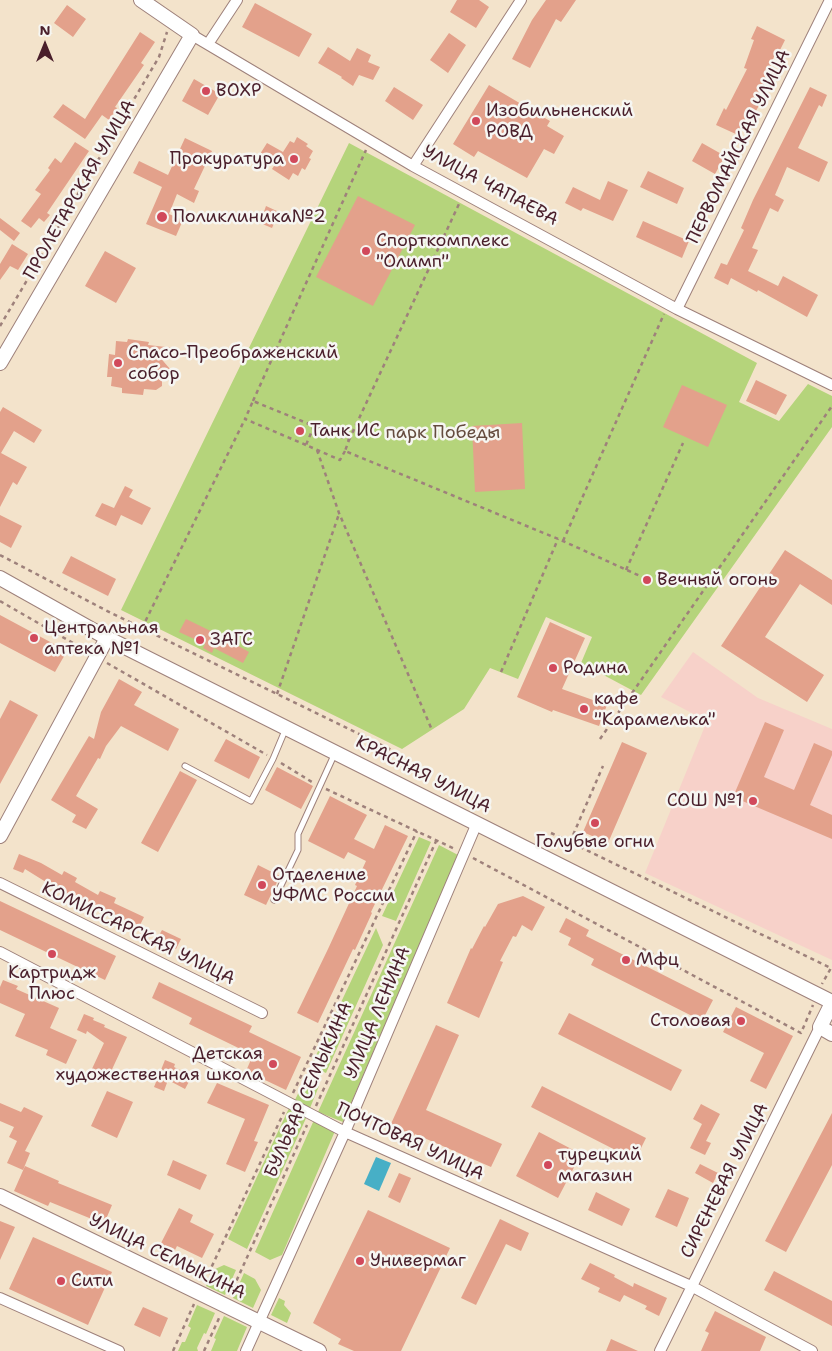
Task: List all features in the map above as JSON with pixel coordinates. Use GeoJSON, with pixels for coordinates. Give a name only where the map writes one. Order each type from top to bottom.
{"type":"FeatureCollection","features":[{"type":"Feature","properties":{"kind":"street","name":"УЛИЦА ЧАПАЕВА"},"geometry":{"type":"LineString","coordinates":[[141,0],[192,35],[413,166],[673,306],[832,385]]}},
{"type":"Feature","properties":{"kind":"street"},"geometry":{"type":"LineString","coordinates":[[208,44],[237,0]]}},
{"type":"Feature","properties":{"kind":"street"},"geometry":{"type":"LineString","coordinates":[[413,166],[521,0]]}},
{"type":"Feature","properties":{"kind":"street","name":"ПЕРВОМАЙСКАЯ УЛИЦА"},"geometry":{"type":"LineString","coordinates":[[673,306],[830,0]]}},
{"type":"Feature","properties":{"kind":"street","name":"ПРОЛЕТАРСКАЯ УЛИЦА"},"geometry":{"type":"LineString","coordinates":[[0,363],[192,35]]}},
{"type":"Feature","properties":{"kind":"street","name":"КРАСНАЯ УЛИЦА"},"geometry":{"type":"LineString","coordinates":[[0,578],[107,638],[832,1003]]}},
{"type":"Feature","properties":{"kind":"street"},"geometry":{"type":"LineString","coordinates":[[0,836],[107,638]]}},
{"type":"Feature","properties":{"kind":"street","name":"УЛИЦА ЛЕНИНА"},"geometry":{"type":"LineString","coordinates":[[246,1351],[345,1132],[477,823]]}},
{"type":"Feature","properties":{"kind":"street","name":"КОМИССАРСКАЯ УЛИЦА"},"geometry":{"type":"LineString","coordinates":[[0,883],[262,1013]]}},
{"type":"Feature","properties":{"kind":"street","name":"ПОЧТОВАЯ УЛИЦА"},"geometry":{"type":"LineString","coordinates":[[0,952],[345,1132],[691,1286],[812,1351]]}},
{"type":"Feature","properties":{"kind":"street"},"geometry":{"type":"LineString","coordinates":[[826,1031],[832,1003]]}},
{"type":"Feature","properties":{"kind":"street","name":"СИРЕНЕВАЯ УЛИЦА"},"geometry":{"type":"LineString","coordinates":[[660,1351],[691,1286],[826,1031]]}},
{"type":"Feature","properties":{"kind":"street","name":"УЛИЦА СЕМЫКИНА"},"geometry":{"type":"LineString","coordinates":[[0,1196],[319,1351]]}},
{"type":"Feature","properties":{"kind":"street"},"geometry":{"type":"LineString","coordinates":[[0,1298],[119,1351]]}},
{"type":"Feature","properties":{"kind":"lane"},"geometry":{"type":"LineString","coordinates":[[185,766],[251,801],[273,759],[286,728]]}},
{"type":"Feature","properties":{"kind":"lane"},"geometry":{"type":"LineString","coordinates":[[274,900],[298,850],[298,834],[336,752]]}},
{"type":"Feature","properties":{"kind":"path"},"geometry":{"type":"LineString","coordinates":[[0,326],[159,57],[171,20]]}},
{"type":"Feature","properties":{"kind":"path"},"geometry":{"type":"LineString","coordinates":[[142,628],[245,419],[371,140]]}},
{"type":"Feature","properties":{"kind":"path"},"geometry":{"type":"LineString","coordinates":[[245,419],[340,460],[464,193]]}},
{"type":"Feature","properties":{"kind":"path"},"geometry":{"type":"LineString","coordinates":[[563,541],[673,306]]}},
{"type":"Feature","properties":{"kind":"path"},"geometry":{"type":"LineString","coordinates":[[253,401],[349,440]]}},
{"type":"Feature","properties":{"kind":"path"},"geometry":{"type":"LineString","coordinates":[[600,739],[832,406]]}},
{"type":"Feature","properties":{"kind":"path"},"geometry":{"type":"LineString","coordinates":[[306,445],[314,426]]}},
{"type":"Feature","properties":{"kind":"path"},"geometry":{"type":"LineString","coordinates":[[626,570],[683,444]]}},
{"type":"Feature","properties":{"kind":"path"},"geometry":{"type":"LineString","coordinates":[[317,450],[339,513],[432,730]]}},
{"type":"Feature","properties":{"kind":"path"},"geometry":{"type":"LineString","coordinates":[[345,451],[563,541],[640,576]]}},
{"type":"Feature","properties":{"kind":"path"},"geometry":{"type":"LineString","coordinates":[[277,694],[339,513]]}},
{"type":"Feature","properties":{"kind":"path"},"geometry":{"type":"LineString","coordinates":[[501,672],[558,539]]}},
{"type":"Feature","properties":{"kind":"path"},"geometry":{"type":"LineString","coordinates":[[0,555],[142,628],[400,754]]}},
{"type":"Feature","properties":{"kind":"path"},"geometry":{"type":"LineString","coordinates":[[0,601],[321,787],[437,839],[801,1033],[817,994],[831,968],[551,833]]}},
{"type":"Feature","properties":{"kind":"path"},"geometry":{"type":"LineString","coordinates":[[570,842],[603,766]]}},
{"type":"Feature","properties":{"kind":"path"},"geometry":{"type":"LineString","coordinates":[[173,1351],[288,1102],[417,831]]}},
{"type":"Feature","properties":{"kind":"path","name":"БУЛЬВАР СЕМЫКИНА"},"geometry":{"type":"LineString","coordinates":[[204,1351],[437,839]]}},
{"type":"Feature","properties":{"kind":"shaded area","name":"СОШ №1"},"geometry":{"type":"Polygon","coordinates":[[[693,652],[758,698],[832,729],[832,960],[645,873],[707,721],[661,697],[693,652]]]}},
{"type":"Feature","properties":{"kind":"green space","name":"парк Победы"},"geometry":{"type":"Polygon","coordinates":[[[349,143],[757,363],[739,402],[779,421],[808,384],[832,396],[832,427],[641,695],[581,663],[592,637],[546,617],[518,679],[490,668],[464,709],[402,749],[121,610],[349,143]]]}},
{"type":"Feature","properties":{"kind":"green space"},"geometry":{"type":"Polygon","coordinates":[[[419,837],[431,842],[396,921],[382,916],[419,837]]]}},
{"type":"Feature","properties":{"kind":"green space"},"geometry":{"type":"Polygon","coordinates":[[[439,845],[458,855],[343,1122],[318,1112],[439,845]]]}},
{"type":"Feature","properties":{"kind":"green space"},"geometry":{"type":"Polygon","coordinates":[[[376,928],[383,945],[326,1073],[311,1066],[376,928]]]}},
{"type":"Feature","properties":{"kind":"green space"},"geometry":{"type":"Polygon","coordinates":[[[305,1079],[319,1086],[310,1108],[295,1100],[305,1079]]]}},
{"type":"Feature","properties":{"kind":"green space"},"geometry":{"type":"Polygon","coordinates":[[[289,1108],[307,1116],[247,1249],[228,1239],[289,1108]]]}},
{"type":"Feature","properties":{"kind":"green space"},"geometry":{"type":"Polygon","coordinates":[[[314,1120],[335,1131],[282,1255],[270,1260],[255,1252],[314,1120]]]}},
{"type":"Feature","properties":{"kind":"green space"},"geometry":{"type":"Polygon","coordinates":[[[224,1265],[236,1270],[225,1295],[206,1286],[213,1270],[224,1265]]]}},
{"type":"Feature","properties":{"kind":"green space"},"geometry":{"type":"Polygon","coordinates":[[[244,1273],[255,1279],[261,1290],[253,1308],[233,1298],[244,1273]]]}},
{"type":"Feature","properties":{"kind":"green space"},"geometry":{"type":"Polygon","coordinates":[[[279,1298],[285,1301],[284,1305],[291,1313],[287,1323],[271,1315],[279,1298]]]}},
{"type":"Feature","properties":{"kind":"green space"},"geometry":{"type":"Polygon","coordinates":[[[197,1305],[215,1313],[206,1334],[204,1333],[197,1348],[198,1351],[178,1351],[182,1342],[185,1342],[191,1328],[188,1326],[197,1305]]]}},
{"type":"Feature","properties":{"kind":"green space"},"geometry":{"type":"Polygon","coordinates":[[[224,1316],[247,1327],[237,1351],[211,1351],[216,1339],[214,1338],[224,1316]]]}},
{"type":"Feature","properties":{"kind":"water"},"geometry":{"type":"Polygon","coordinates":[[[376,1157],[391,1163],[379,1191],[364,1184],[376,1157]]]}},
{"type":"Feature","properties":{"kind":"building"},"geometry":{"type":"Polygon","coordinates":[[[457,0],[479,0],[489,7],[476,28],[450,12],[457,0]]]}},
{"type":"Feature","properties":{"kind":"building"},"geometry":{"type":"Polygon","coordinates":[[[546,0],[576,0],[561,22],[556,19],[530,68],[512,59],[532,20],[546,0]]]}},
{"type":"Feature","properties":{"kind":"building"},"geometry":{"type":"Polygon","coordinates":[[[255,3],[312,34],[299,57],[242,27],[255,3]]]}},
{"type":"Feature","properties":{"kind":"building"},"geometry":{"type":"Polygon","coordinates":[[[67,5],[86,19],[73,37],[54,23],[67,5]]]}},
{"type":"Feature","properties":{"kind":"building"},"geometry":{"type":"Polygon","coordinates":[[[757,26],[785,40],[779,52],[776,51],[762,90],[766,92],[756,111],[751,108],[738,135],[716,125],[747,69],[744,68],[754,40],[751,39],[757,26]]]}},
{"type":"Feature","properties":{"kind":"building"},"geometry":{"type":"Polygon","coordinates":[[[140,32],[155,42],[141,63],[144,65],[115,107],[117,108],[109,120],[102,115],[85,139],[53,117],[63,104],[85,119],[140,32]]]}},
{"type":"Feature","properties":{"kind":"building"},"geometry":{"type":"Polygon","coordinates":[[[449,33],[466,45],[448,73],[430,60],[449,33]]]}},
{"type":"Feature","properties":{"kind":"building"},"geometry":{"type":"Polygon","coordinates":[[[328,47],[350,61],[357,48],[371,55],[368,62],[380,67],[373,80],[359,75],[353,86],[318,63],[328,47]]]}},
{"type":"Feature","properties":{"kind":"building"},"geometry":{"type":"Polygon","coordinates":[[[194,79],[220,94],[208,115],[182,101],[194,79]]]}},
{"type":"Feature","properties":{"kind":"building"},"geometry":{"type":"Polygon","coordinates":[[[489,85],[550,121],[547,126],[564,136],[554,154],[544,149],[527,178],[478,151],[474,157],[453,144],[489,85]]]}},
{"type":"Feature","properties":{"kind":"building"},"geometry":{"type":"Polygon","coordinates":[[[394,87],[423,105],[413,120],[385,101],[394,87]]]}},
{"type":"Feature","properties":{"kind":"building"},"geometry":{"type":"Polygon","coordinates":[[[810,87],[827,95],[822,107],[819,105],[798,148],[828,162],[819,182],[787,167],[775,195],[784,200],[778,212],[770,208],[752,248],[758,250],[748,271],[778,286],[783,276],[818,295],[807,317],[758,290],[757,292],[731,278],[728,285],[714,278],[721,263],[727,265],[744,230],[741,228],[753,200],[810,87]]]}},
{"type":"Feature","properties":{"kind":"building","name":"Прокуратура"},"geometry":{"type":"Polygon","coordinates":[[[297,137],[308,144],[306,146],[313,151],[305,170],[302,168],[298,176],[293,173],[289,180],[272,169],[276,163],[260,154],[267,143],[283,152],[290,141],[294,143],[297,137]]]}},
{"type":"Feature","properties":{"kind":"building"},"geometry":{"type":"Polygon","coordinates":[[[185,138],[212,151],[194,189],[199,191],[194,203],[177,194],[169,214],[183,220],[176,236],[146,224],[162,187],[133,173],[139,161],[168,175],[185,138]]]}},
{"type":"Feature","properties":{"kind":"building"},"geometry":{"type":"Polygon","coordinates":[[[75,142],[89,151],[47,213],[50,215],[44,222],[39,218],[31,228],[21,221],[41,194],[35,190],[50,170],[48,168],[55,158],[61,163],[75,142]]]}},
{"type":"Feature","properties":{"kind":"building"},"geometry":{"type":"Polygon","coordinates":[[[702,143],[725,156],[715,174],[692,161],[702,143]]]}},
{"type":"Feature","properties":{"kind":"building"},"geometry":{"type":"Polygon","coordinates":[[[648,171],[684,188],[677,204],[640,187],[648,171]]]}},
{"type":"Feature","properties":{"kind":"building"},"geometry":{"type":"Polygon","coordinates":[[[608,181],[628,190],[613,221],[583,208],[581,211],[565,203],[573,187],[600,200],[608,181]]]}},
{"type":"Feature","properties":{"kind":"building","name":"Спорткомплекс \"Олимп\""},"geometry":{"type":"Polygon","coordinates":[[[358,196],[415,225],[373,306],[316,277],[358,196]]]}},
{"type":"Feature","properties":{"kind":"building"},"geometry":{"type":"Polygon","coordinates":[[[266,206],[279,212],[272,228],[260,223],[266,206]]]}},
{"type":"Feature","properties":{"kind":"building"},"geometry":{"type":"Polygon","coordinates":[[[0,218],[20,233],[14,241],[0,230],[0,218]]]}},
{"type":"Feature","properties":{"kind":"building"},"geometry":{"type":"Polygon","coordinates":[[[643,221],[689,241],[682,258],[636,237],[643,221]]]}},
{"type":"Feature","properties":{"kind":"building"},"geometry":{"type":"Polygon","coordinates":[[[12,244],[28,254],[18,270],[10,266],[0,280],[0,264],[12,244]]]}},
{"type":"Feature","properties":{"kind":"building"},"geometry":{"type":"Polygon","coordinates":[[[105,251],[136,268],[116,303],[85,286],[105,251]]]}},
{"type":"Feature","properties":{"kind":"building"},"geometry":{"type":"Polygon","coordinates":[[[128,339],[149,342],[148,345],[175,348],[158,355],[170,369],[169,373],[162,376],[162,386],[156,390],[144,389],[143,395],[122,393],[122,388],[111,386],[112,377],[107,377],[109,354],[115,355],[116,341],[127,342],[128,339]]]}},
{"type":"Feature","properties":{"kind":"building"},"geometry":{"type":"Polygon","coordinates":[[[756,380],[787,395],[776,415],[746,401],[756,380]]]}},
{"type":"Feature","properties":{"kind":"building"},"geometry":{"type":"Polygon","coordinates":[[[682,385],[727,405],[708,447],[663,427],[682,385]]]}},
{"type":"Feature","properties":{"kind":"building"},"geometry":{"type":"Polygon","coordinates":[[[3,407],[42,430],[34,443],[14,431],[1,453],[27,467],[17,485],[13,482],[0,507],[0,412],[3,407]]]}},
{"type":"Feature","properties":{"kind":"building"},"geometry":{"type":"Polygon","coordinates":[[[522,423],[525,489],[475,492],[472,426],[522,423]]]}},
{"type":"Feature","properties":{"kind":"building"},"geometry":{"type":"Polygon","coordinates":[[[125,486],[133,490],[129,497],[151,508],[142,525],[121,515],[116,526],[95,516],[102,503],[114,508],[125,486]]]}},
{"type":"Feature","properties":{"kind":"building"},"geometry":{"type":"Polygon","coordinates":[[[0,515],[22,526],[11,548],[0,542],[0,515]]]}},
{"type":"Feature","properties":{"kind":"building"},"geometry":{"type":"Polygon","coordinates":[[[785,550],[832,580],[832,605],[800,584],[765,637],[824,675],[807,702],[721,646],[785,550]]]}},
{"type":"Feature","properties":{"kind":"building"},"geometry":{"type":"Polygon","coordinates":[[[71,556],[116,579],[108,596],[62,573],[71,556]]]}},
{"type":"Feature","properties":{"kind":"building"},"geometry":{"type":"Polygon","coordinates":[[[0,615],[67,651],[55,672],[0,643],[0,615]]]}},
{"type":"Feature","properties":{"kind":"building"},"geometry":{"type":"Polygon","coordinates":[[[186,619],[249,652],[243,663],[214,648],[212,653],[203,648],[205,644],[179,632],[186,619]]]}},
{"type":"Feature","properties":{"kind":"building"},"geometry":{"type":"Polygon","coordinates":[[[550,622],[585,638],[562,689],[607,705],[599,726],[553,710],[552,712],[517,697],[550,622]]]}},
{"type":"Feature","properties":{"kind":"building"},"geometry":{"type":"Polygon","coordinates":[[[119,679],[142,692],[134,705],[179,729],[168,751],[121,726],[106,746],[100,759],[98,758],[76,796],[98,809],[86,829],[72,822],[76,815],[51,800],[89,736],[94,739],[101,712],[119,679]]]}},
{"type":"Feature","properties":{"kind":"building"},"geometry":{"type":"Polygon","coordinates":[[[10,700],[38,715],[0,784],[0,719],[10,700]]]}},
{"type":"Feature","properties":{"kind":"building"},"geometry":{"type":"Polygon","coordinates":[[[765,722],[784,730],[764,777],[794,790],[814,743],[832,751],[832,755],[810,805],[832,815],[832,839],[733,797],[765,722]]]}},
{"type":"Feature","properties":{"kind":"building"},"geometry":{"type":"Polygon","coordinates":[[[226,739],[260,757],[249,779],[214,761],[226,739]]]}},
{"type":"Feature","properties":{"kind":"building"},"geometry":{"type":"Polygon","coordinates":[[[622,742],[647,753],[608,843],[583,832],[622,742]]]}},
{"type":"Feature","properties":{"kind":"building"},"geometry":{"type":"Polygon","coordinates":[[[277,767],[313,786],[301,809],[265,790],[277,767]]]}},
{"type":"Feature","properties":{"kind":"building"},"geometry":{"type":"Polygon","coordinates":[[[180,771],[197,780],[158,852],[141,843],[180,771]]]}},
{"type":"Feature","properties":{"kind":"building"},"geometry":{"type":"Polygon","coordinates":[[[330,796],[367,815],[354,839],[374,849],[385,825],[408,836],[371,912],[355,950],[353,949],[318,1023],[297,1013],[357,886],[355,885],[366,861],[348,852],[344,859],[308,841],[330,796]]]}},
{"type":"Feature","properties":{"kind":"building"},"geometry":{"type":"Polygon","coordinates":[[[19,854],[41,863],[62,875],[64,871],[77,878],[75,882],[98,895],[100,891],[116,898],[114,903],[144,917],[138,929],[87,904],[86,907],[25,869],[23,873],[13,869],[19,854]]]}},
{"type":"Feature","properties":{"kind":"building","name":"Отделение УФМС России"},"geometry":{"type":"Polygon","coordinates":[[[258,865],[280,876],[266,905],[244,895],[258,865]]]}},
{"type":"Feature","properties":{"kind":"building"},"geometry":{"type":"Polygon","coordinates":[[[523,896],[545,907],[532,931],[522,925],[516,937],[513,936],[500,961],[503,962],[479,1018],[447,1003],[471,948],[498,904],[523,896]]]}},
{"type":"Feature","properties":{"kind":"building"},"geometry":{"type":"Polygon","coordinates":[[[0,901],[116,956],[105,980],[0,930],[0,901]]]}},
{"type":"Feature","properties":{"kind":"building"},"geometry":{"type":"Polygon","coordinates":[[[566,918],[589,930],[586,936],[713,1000],[702,1021],[591,965],[594,959],[568,945],[571,938],[559,932],[566,918]]]}},
{"type":"Feature","properties":{"kind":"building"},"geometry":{"type":"Polygon","coordinates":[[[162,930],[181,939],[176,949],[157,939],[162,930]]]}},
{"type":"Feature","properties":{"kind":"building"},"geometry":{"type":"Polygon","coordinates":[[[3,980],[18,986],[16,989],[59,1008],[50,1028],[77,1040],[66,1064],[46,1055],[48,1050],[15,1036],[25,1014],[0,1003],[0,987],[3,980]]]}},
{"type":"Feature","properties":{"kind":"building"},"geometry":{"type":"Polygon","coordinates":[[[159,982],[252,1026],[249,1032],[301,1057],[286,1090],[246,1071],[253,1055],[189,1024],[192,1018],[152,998],[159,982]]]}},
{"type":"Feature","properties":{"kind":"building"},"geometry":{"type":"Polygon","coordinates":[[[736,1007],[793,1036],[766,1089],[750,1081],[764,1053],[723,1032],[736,1007]]]}},
{"type":"Feature","properties":{"kind":"building"},"geometry":{"type":"Polygon","coordinates":[[[569,1013],[682,1070],[671,1091],[558,1034],[569,1013]]]}},
{"type":"Feature","properties":{"kind":"building"},"geometry":{"type":"Polygon","coordinates":[[[84,1014],[105,1025],[104,1027],[127,1037],[108,1078],[91,1071],[104,1043],[87,1031],[86,1034],[77,1030],[84,1014]]]}},
{"type":"Feature","properties":{"kind":"building"},"geometry":{"type":"Polygon","coordinates":[[[436,1025],[459,1035],[426,1110],[502,1144],[491,1167],[415,1134],[414,1136],[390,1126],[436,1025]]]}},
{"type":"Feature","properties":{"kind":"building"},"geometry":{"type":"Polygon","coordinates":[[[165,1060],[175,1064],[174,1067],[192,1076],[185,1089],[168,1080],[164,1091],[154,1087],[165,1060]]]}},
{"type":"Feature","properties":{"kind":"building"},"geometry":{"type":"Polygon","coordinates":[[[217,1083],[269,1105],[254,1141],[258,1142],[245,1172],[226,1164],[245,1119],[207,1103],[217,1083]]]}},
{"type":"Feature","properties":{"kind":"building"},"geometry":{"type":"Polygon","coordinates":[[[542,1086],[646,1138],[635,1160],[531,1107],[542,1086]]]}},
{"type":"Feature","properties":{"kind":"building"},"geometry":{"type":"Polygon","coordinates":[[[107,1091],[133,1102],[117,1138],[91,1126],[107,1091]]]}},
{"type":"Feature","properties":{"kind":"building"},"geometry":{"type":"Polygon","coordinates":[[[0,1103],[21,1112],[24,1107],[43,1116],[25,1151],[30,1153],[23,1170],[7,1163],[17,1141],[9,1137],[14,1127],[0,1121],[0,1103]]]}},
{"type":"Feature","properties":{"kind":"building"},"geometry":{"type":"Polygon","coordinates":[[[701,1104],[720,1114],[706,1141],[711,1143],[705,1155],[690,1148],[702,1124],[693,1119],[701,1104]]]}},
{"type":"Feature","properties":{"kind":"building"},"geometry":{"type":"Polygon","coordinates":[[[832,1113],[832,1165],[786,1252],[765,1241],[832,1113]]]}},
{"type":"Feature","properties":{"kind":"building","name":"турецкий магазин"},"geometry":{"type":"Polygon","coordinates":[[[539,1132],[581,1154],[558,1198],[516,1176],[539,1132]]]}},
{"type":"Feature","properties":{"kind":"building"},"geometry":{"type":"Polygon","coordinates":[[[173,1160],[207,1175],[200,1190],[167,1175],[173,1160]]]}},
{"type":"Feature","properties":{"kind":"building"},"geometry":{"type":"Polygon","coordinates":[[[700,1164],[718,1173],[713,1183],[695,1173],[700,1164]]]}},
{"type":"Feature","properties":{"kind":"building"},"geometry":{"type":"Polygon","coordinates":[[[25,1166],[59,1181],[58,1183],[112,1205],[104,1224],[50,1202],[48,1206],[14,1191],[25,1166]]]}},
{"type":"Feature","properties":{"kind":"building"},"geometry":{"type":"Polygon","coordinates":[[[399,1173],[411,1178],[400,1203],[388,1197],[399,1173]]]}},
{"type":"Feature","properties":{"kind":"building"},"geometry":{"type":"Polygon","coordinates":[[[668,1189],[689,1198],[677,1227],[655,1217],[668,1189]]]}},
{"type":"Feature","properties":{"kind":"building"},"geometry":{"type":"Polygon","coordinates":[[[596,1192],[630,1209],[622,1226],[588,1210],[596,1192]]]}},
{"type":"Feature","properties":{"kind":"building"},"geometry":{"type":"Polygon","coordinates":[[[179,1208],[193,1215],[190,1222],[214,1234],[202,1258],[177,1246],[174,1252],[160,1245],[179,1208]]]}},
{"type":"Feature","properties":{"kind":"building"},"geometry":{"type":"Polygon","coordinates":[[[368,1210],[450,1248],[401,1351],[354,1351],[338,1344],[341,1339],[313,1323],[368,1210]]]}},
{"type":"Feature","properties":{"kind":"building"},"geometry":{"type":"Polygon","coordinates":[[[500,1219],[529,1233],[521,1251],[506,1244],[476,1305],[461,1298],[500,1219]]]}},
{"type":"Feature","properties":{"kind":"building"},"geometry":{"type":"Polygon","coordinates":[[[0,1221],[15,1227],[0,1260],[0,1221]]]}},
{"type":"Feature","properties":{"kind":"building","name":"Сити"},"geometry":{"type":"Polygon","coordinates":[[[33,1237],[112,1272],[88,1325],[9,1289],[33,1237]]]}},
{"type":"Feature","properties":{"kind":"building"},"geometry":{"type":"Polygon","coordinates":[[[590,1263],[615,1275],[614,1277],[633,1287],[634,1283],[667,1298],[659,1316],[645,1309],[647,1306],[624,1295],[620,1302],[598,1292],[600,1288],[581,1279],[590,1263]]]}},
{"type":"Feature","properties":{"kind":"building"},"geometry":{"type":"Polygon","coordinates":[[[774,1271],[832,1301],[832,1326],[764,1290],[774,1271]]]}},
{"type":"Feature","properties":{"kind":"building"},"geometry":{"type":"Polygon","coordinates":[[[143,1307],[168,1318],[160,1337],[134,1325],[143,1307]]]}},
{"type":"Feature","properties":{"kind":"building"},"geometry":{"type":"Polygon","coordinates":[[[715,1311],[766,1337],[760,1351],[701,1351],[709,1333],[705,1331],[715,1311]]]}},
{"type":"Feature","properties":{"kind":"building"},"geometry":{"type":"Polygon","coordinates":[[[611,1339],[638,1351],[606,1351],[611,1339]]]}},
{"type":"Feature","properties":{"kind":"place","name":"ВОХР"},"geometry":{"type":"Point","coordinates":[206,91]}},
{"type":"Feature","properties":{"kind":"place","name":"Изобильненский РОВД"},"geometry":{"type":"Point","coordinates":[476,121]}},
{"type":"Feature","properties":{"kind":"place","name":"Прокуратура"},"geometry":{"type":"Point","coordinates":[294,159]}},
{"type":"Feature","properties":{"kind":"place","name":"Поликлиника№2"},"geometry":{"type":"Point","coordinates":[162,217]}},
{"type":"Feature","properties":{"kind":"place","name":"Спорткомплекс \"Олимп\""},"geometry":{"type":"Point","coordinates":[366,251]}},
{"type":"Feature","properties":{"kind":"place","name":"Спасо-Преображенский собор"},"geometry":{"type":"Point","coordinates":[118,363]}},
{"type":"Feature","properties":{"kind":"place","name":"Танк ИС"},"geometry":{"type":"Point","coordinates":[300,431]}},
{"type":"Feature","properties":{"kind":"place","name":"Вечный огонь"},"geometry":{"type":"Point","coordinates":[647,580]}},
{"type":"Feature","properties":{"kind":"place","name":"Центральная аптека №1"},"geometry":{"type":"Point","coordinates":[34,638]}},
{"type":"Feature","properties":{"kind":"place","name":"ЗАГС"},"geometry":{"type":"Point","coordinates":[200,640]}},
{"type":"Feature","properties":{"kind":"place","name":"Родина"},"geometry":{"type":"Point","coordinates":[553,668]}},
{"type":"Feature","properties":{"kind":"place","name":"кафе \"Карамелька\""},"geometry":{"type":"Point","coordinates":[584,709]}},
{"type":"Feature","properties":{"kind":"place","name":"СОШ №1"},"geometry":{"type":"Point","coordinates":[753,801]}},
{"type":"Feature","properties":{"kind":"place","name":"Голубые огни"},"geometry":{"type":"Point","coordinates":[595,823]}},
{"type":"Feature","properties":{"kind":"place","name":"Отделение УФМС России"},"geometry":{"type":"Point","coordinates":[262,885]}},
{"type":"Feature","properties":{"kind":"place","name":"Картридж Плюс"},"geometry":{"type":"Point","coordinates":[52,954]}},
{"type":"Feature","properties":{"kind":"place","name":"Мфц"},"geometry":{"type":"Point","coordinates":[626,960]}},
{"type":"Feature","properties":{"kind":"place","name":"Столовая"},"geometry":{"type":"Point","coordinates":[741,1021]}},
{"type":"Feature","properties":{"kind":"place","name":"Детская художественная школа"},"geometry":{"type":"Point","coordinates":[273,1064]}},
{"type":"Feature","properties":{"kind":"place","name":"турецкий магазин"},"geometry":{"type":"Point","coordinates":[548,1165]}},
{"type":"Feature","properties":{"kind":"place","name":"Универмаг"},"geometry":{"type":"Point","coordinates":[360,1261]}},
{"type":"Feature","properties":{"kind":"place","name":"Сити"},"geometry":{"type":"Point","coordinates":[61,1281]}}]}
